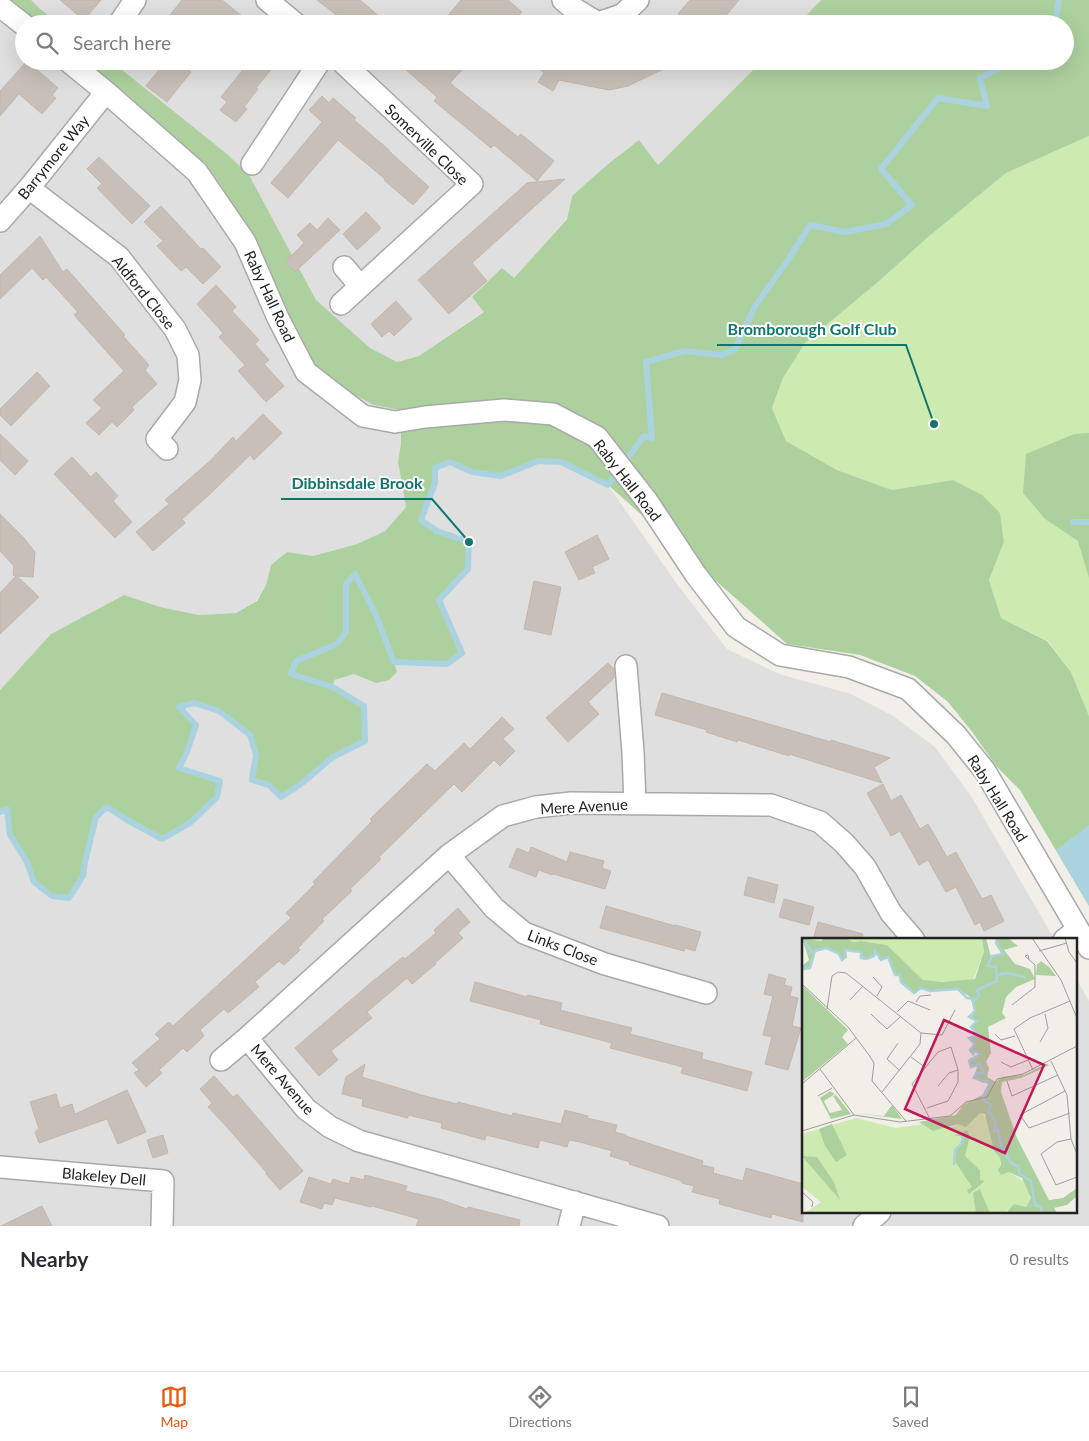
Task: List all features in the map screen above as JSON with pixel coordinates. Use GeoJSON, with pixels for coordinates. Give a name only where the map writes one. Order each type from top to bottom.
{"type":"FeatureCollection","features":[{"type":"Feature","properties":{"kind":"street"},"geometry":{"type":"LineString","coordinates":[[125,15],[135,0]]}},
{"type":"Feature","properties":{"kind":"street"},"geometry":{"type":"LineString","coordinates":[[267,0],[285,15]]}},
{"type":"Feature","properties":{"kind":"street"},"geometry":{"type":"LineString","coordinates":[[563,0],[586,15]]}},
{"type":"Feature","properties":{"kind":"street"},"geometry":{"type":"LineString","coordinates":[[622,15],[638,0]]}},
{"type":"Feature","properties":{"kind":"street"},"geometry":{"type":"LineString","coordinates":[[0,6],[15,18]]}},
{"type":"Feature","properties":{"kind":"street","name":"Raby Hall Road"},"geometry":{"type":"LineString","coordinates":[[79,70],[197,172],[245,242],[278,318],[306,372],[363,416],[395,422],[425,417],[504,410],[553,414],[597,437],[647,501],[696,575],[736,627],[780,655],[849,667],[908,689],[956,735],[985,772],[1071,935]]}},
{"type":"Feature","properties":{"kind":"street"},"geometry":{"type":"LineString","coordinates":[[252,164],[314,70]]}},
{"type":"Feature","properties":{"kind":"street","name":"Somerville Close"},"geometry":{"type":"LineString","coordinates":[[341,304],[472,184],[351,70]]}},
{"type":"Feature","properties":{"kind":"street","name":"Barrymore Way"},"geometry":{"type":"LineString","coordinates":[[0,221],[106,92]]}},
{"type":"Feature","properties":{"kind":"street","name":"Aldford Close"},"geometry":{"type":"LineString","coordinates":[[29,188],[119,257],[176,329],[188,355],[190,380],[185,402],[157,439],[167,449]]}},
{"type":"Feature","properties":{"kind":"street"},"geometry":{"type":"LineString","coordinates":[[344,267],[360,286]]}},
{"type":"Feature","properties":{"kind":"street"},"geometry":{"type":"LineString","coordinates":[[626,666],[636,804]]}},
{"type":"Feature","properties":{"kind":"street","name":"Mere Avenue"},"geometry":{"type":"LineString","coordinates":[[221,1060],[448,855],[503,816],[536,808],[571,803],[771,805],[820,822],[844,843],[865,867],[891,913],[912,938]]}},
{"type":"Feature","properties":{"kind":"street","name":"Links Close"},"geometry":{"type":"LineString","coordinates":[[448,855],[494,908],[524,933],[606,964],[706,993]]}},
{"type":"Feature","properties":{"kind":"street","name":"Raby Hall Road"},"geometry":{"type":"LineString","coordinates":[[1076,939],[1089,948]]}},
{"type":"Feature","properties":{"kind":"street","name":"Mere Avenue"},"geometry":{"type":"LineString","coordinates":[[247,1038],[306,1109],[330,1127],[359,1141],[658,1226]]}},
{"type":"Feature","properties":{"kind":"street","name":"Blakeley Dell"},"geometry":{"type":"LineString","coordinates":[[0,1167],[163,1181],[162,1226]]}},
{"type":"Feature","properties":{"kind":"street"},"geometry":{"type":"LineString","coordinates":[[569,1226],[575,1202]]}},
{"type":"Feature","properties":{"kind":"street"},"geometry":{"type":"LineString","coordinates":[[864,1226],[878,1214]]}},
{"type":"Feature","properties":{"kind":"shaded area"},"geometry":{"type":"Polygon","coordinates":[[[0,0],[821,0],[807,15],[15,15],[15,70],[753,70],[658,165],[572,196],[567,218],[514,278],[472,297],[484,311],[419,356],[397,362],[401,443],[398,462],[406,507],[385,531],[357,544],[313,556],[287,552],[271,565],[266,585],[256,601],[236,613],[199,615],[159,607],[124,595],[51,634],[0,690],[0,0]]]}},
{"type":"Feature","properties":{"kind":"shaded area"},"geometry":{"type":"Polygon","coordinates":[[[538,461],[561,462],[608,485],[677,584],[727,649],[779,674],[851,694],[893,716],[935,747],[971,796],[1054,938],[802,938],[802,1214],[1076,1214],[1076,978],[1089,1001],[1089,1226],[0,1226],[0,812],[7,809],[10,835],[27,862],[34,882],[83,876],[96,817],[107,807],[162,839],[220,781],[179,768],[187,752],[179,707],[194,703],[219,711],[250,735],[256,755],[252,780],[269,785],[281,797],[301,784],[333,757],[365,741],[291,674],[439,600],[468,569],[469,543],[437,531],[421,520],[435,483],[435,468],[450,462],[472,472],[501,476],[538,461]]]}},
{"type":"Feature","properties":{"kind":"green space"},"geometry":{"type":"Polygon","coordinates":[[[7,0],[31,0],[48,15],[24,15],[7,0]]]}},
{"type":"Feature","properties":{"kind":"green space"},"geometry":{"type":"Polygon","coordinates":[[[821,0],[1089,0],[1089,136],[1006,173],[927,238],[805,343],[783,378],[772,408],[786,441],[837,470],[892,490],[953,480],[982,495],[1000,513],[1004,542],[989,580],[1001,618],[1047,641],[1071,672],[1089,716],[1089,906],[1020,790],[996,766],[948,702],[915,676],[860,655],[787,644],[608,485],[561,462],[538,461],[501,476],[472,472],[450,462],[435,468],[435,483],[421,520],[437,531],[469,542],[468,569],[439,600],[462,653],[447,664],[394,662],[397,672],[389,680],[376,683],[354,674],[334,680],[333,687],[364,706],[365,741],[333,757],[301,784],[281,797],[269,785],[252,780],[256,755],[250,734],[219,710],[194,703],[180,707],[196,725],[187,752],[179,768],[220,781],[217,797],[190,823],[162,839],[107,807],[96,817],[83,876],[69,898],[52,896],[34,882],[27,862],[10,835],[7,810],[0,812],[0,690],[51,634],[124,595],[160,607],[199,615],[236,613],[257,601],[266,585],[271,565],[287,552],[313,556],[357,544],[385,531],[406,507],[398,462],[401,443],[400,410],[374,405],[341,388],[319,370],[304,346],[258,253],[203,162],[91,70],[122,70],[227,154],[249,175],[316,300],[370,348],[397,362],[419,356],[484,312],[472,297],[502,268],[514,278],[567,219],[572,196],[607,165],[639,140],[658,165],[753,70],[1074,70],[1074,15],[807,15],[821,0]]]}},
{"type":"Feature","properties":{"kind":"green space"},"geometry":{"type":"Polygon","coordinates":[[[1089,136],[1089,716],[1071,672],[1048,641],[1001,618],[989,580],[1004,542],[1000,513],[953,480],[892,490],[837,470],[786,441],[772,408],[783,378],[805,343],[927,238],[1006,173],[1089,136]]]}},
{"type":"Feature","properties":{"kind":"green space"},"geometry":{"type":"Polygon","coordinates":[[[1089,433],[1089,578],[1078,541],[1045,519],[1023,493],[1026,454],[1074,434],[1089,433]]]}},
{"type":"Feature","properties":{"kind":"water"},"geometry":{"type":"Polygon","coordinates":[[[1089,825],[1089,906],[1056,850],[1089,825]]]}},
{"type":"Feature","properties":{"kind":"building"},"geometry":{"type":"Polygon","coordinates":[[[60,0],[101,0],[88,15],[78,15],[60,0]]]}},
{"type":"Feature","properties":{"kind":"building"},"geometry":{"type":"Polygon","coordinates":[[[182,0],[222,0],[241,15],[170,15],[182,0]]]}},
{"type":"Feature","properties":{"kind":"building"},"geometry":{"type":"Polygon","coordinates":[[[317,0],[360,0],[378,15],[336,15],[317,0]]]}},
{"type":"Feature","properties":{"kind":"building"},"geometry":{"type":"Polygon","coordinates":[[[461,0],[508,0],[522,12],[519,15],[448,15],[461,0]]]}},
{"type":"Feature","properties":{"kind":"building"},"geometry":{"type":"Polygon","coordinates":[[[690,0],[739,0],[726,15],[678,14],[690,0]]]}},
{"type":"Feature","properties":{"kind":"building"},"geometry":{"type":"Polygon","coordinates":[[[19,70],[37,70],[58,88],[52,95],[56,98],[42,114],[19,94],[0,116],[0,91],[19,70]]]}},
{"type":"Feature","properties":{"kind":"building"},"geometry":{"type":"Polygon","coordinates":[[[159,70],[189,70],[191,72],[167,102],[146,86],[159,70]]]}},
{"type":"Feature","properties":{"kind":"building"},"geometry":{"type":"Polygon","coordinates":[[[243,70],[271,70],[256,88],[258,89],[244,107],[247,109],[236,122],[220,110],[227,102],[221,97],[243,70]]]}},
{"type":"Feature","properties":{"kind":"building"},"geometry":{"type":"Polygon","coordinates":[[[406,70],[462,70],[450,83],[518,137],[521,134],[554,161],[537,181],[494,145],[491,148],[434,101],[437,97],[406,70]]]}},
{"type":"Feature","properties":{"kind":"building"},"geometry":{"type":"Polygon","coordinates":[[[540,70],[661,70],[628,86],[609,90],[559,80],[553,91],[538,82],[544,73],[540,70]]]}},
{"type":"Feature","properties":{"kind":"building"},"geometry":{"type":"Polygon","coordinates":[[[322,96],[329,103],[333,98],[356,118],[354,120],[429,187],[413,205],[338,140],[288,198],[271,183],[322,122],[309,110],[322,96]]]}},
{"type":"Feature","properties":{"kind":"building"},"geometry":{"type":"Polygon","coordinates":[[[99,157],[150,206],[132,224],[97,188],[102,184],[87,169],[99,157]]]}},
{"type":"Feature","properties":{"kind":"building"},"geometry":{"type":"Polygon","coordinates":[[[565,179],[472,263],[487,281],[449,314],[418,280],[527,183],[565,179]]]}},
{"type":"Feature","properties":{"kind":"building"},"geometry":{"type":"Polygon","coordinates":[[[161,206],[201,249],[203,248],[221,267],[203,284],[186,267],[181,271],[157,246],[163,241],[144,222],[161,206]]]}},
{"type":"Feature","properties":{"kind":"building"},"geometry":{"type":"Polygon","coordinates":[[[366,212],[381,228],[357,250],[343,234],[366,212]]]}},
{"type":"Feature","properties":{"kind":"building"},"geometry":{"type":"Polygon","coordinates":[[[328,218],[340,230],[295,272],[285,262],[304,243],[297,235],[310,223],[317,230],[328,218]]]}},
{"type":"Feature","properties":{"kind":"building"},"geometry":{"type":"Polygon","coordinates":[[[40,236],[63,272],[67,269],[149,365],[145,370],[157,384],[132,407],[134,410],[117,427],[112,422],[99,435],[86,423],[102,408],[93,400],[124,371],[74,315],[78,312],[46,277],[43,280],[32,268],[0,299],[0,275],[40,236]]]}},
{"type":"Feature","properties":{"kind":"building"},"geometry":{"type":"Polygon","coordinates":[[[216,285],[236,307],[232,311],[259,340],[255,344],[269,360],[264,364],[284,386],[266,402],[238,371],[245,365],[219,337],[223,333],[197,304],[216,285]]]}},
{"type":"Feature","properties":{"kind":"building"},"geometry":{"type":"Polygon","coordinates":[[[396,301],[412,319],[394,336],[389,331],[382,337],[371,324],[396,301]]]}},
{"type":"Feature","properties":{"kind":"building"},"geometry":{"type":"Polygon","coordinates":[[[37,372],[50,386],[11,426],[0,415],[0,409],[37,372]]]}},
{"type":"Feature","properties":{"kind":"building"},"geometry":{"type":"Polygon","coordinates":[[[263,414],[282,433],[254,460],[250,455],[182,519],[185,523],[153,551],[136,532],[169,504],[165,500],[209,462],[233,437],[236,441],[263,414]]]}},
{"type":"Feature","properties":{"kind":"building"},"geometry":{"type":"Polygon","coordinates":[[[0,434],[28,461],[15,475],[0,460],[0,434]]]}},
{"type":"Feature","properties":{"kind":"building"},"geometry":{"type":"Polygon","coordinates":[[[72,457],[91,477],[96,472],[118,496],[113,501],[132,522],[115,538],[54,474],[72,457]]]}},
{"type":"Feature","properties":{"kind":"building"},"geometry":{"type":"Polygon","coordinates":[[[0,514],[35,552],[33,577],[17,576],[39,597],[0,634],[0,593],[16,576],[13,575],[14,566],[0,551],[0,514]]]}},
{"type":"Feature","properties":{"kind":"building"},"geometry":{"type":"Polygon","coordinates":[[[597,535],[609,559],[592,567],[595,573],[579,580],[565,552],[597,535]]]}},
{"type":"Feature","properties":{"kind":"building"},"geometry":{"type":"Polygon","coordinates":[[[534,581],[561,587],[551,635],[524,629],[534,581]]]}},
{"type":"Feature","properties":{"kind":"building"},"geometry":{"type":"Polygon","coordinates":[[[608,663],[614,669],[614,678],[588,702],[599,714],[568,742],[546,718],[608,663]]]}},
{"type":"Feature","properties":{"kind":"building"},"geometry":{"type":"Polygon","coordinates":[[[662,693],[890,758],[874,767],[882,783],[789,754],[789,756],[738,740],[737,742],[706,732],[707,730],[655,715],[662,693]]]}},
{"type":"Feature","properties":{"kind":"building"},"geometry":{"type":"Polygon","coordinates":[[[502,717],[514,729],[503,739],[515,751],[500,766],[494,760],[462,792],[454,784],[379,857],[381,859],[350,889],[352,891],[322,919],[324,921],[298,948],[300,950],[284,965],[279,961],[255,982],[259,987],[228,1013],[224,1009],[200,1030],[204,1036],[187,1052],[183,1048],[159,1070],[162,1073],[146,1087],[134,1073],[139,1070],[132,1063],[160,1039],[155,1034],[169,1022],[173,1026],[291,918],[286,913],[315,884],[313,882],[372,821],[370,819],[427,764],[435,771],[464,743],[470,749],[502,717]]]}},
{"type":"Feature","properties":{"kind":"building"},"geometry":{"type":"Polygon","coordinates":[[[883,784],[891,801],[901,795],[920,829],[928,824],[947,857],[956,852],[982,899],[991,895],[1004,921],[984,931],[980,922],[975,925],[956,887],[946,892],[928,860],[919,865],[900,831],[891,836],[867,793],[883,784]]]}},
{"type":"Feature","properties":{"kind":"building"},"geometry":{"type":"Polygon","coordinates":[[[531,847],[567,862],[570,852],[604,861],[602,868],[611,871],[605,889],[539,870],[536,877],[509,867],[517,848],[529,853],[531,847]]]}},
{"type":"Feature","properties":{"kind":"building"},"geometry":{"type":"Polygon","coordinates":[[[748,877],[778,885],[774,903],[744,895],[748,877]]]}},
{"type":"Feature","properties":{"kind":"building"},"geometry":{"type":"Polygon","coordinates":[[[784,899],[814,907],[809,925],[779,917],[784,899]]]}},
{"type":"Feature","properties":{"kind":"building"},"geometry":{"type":"Polygon","coordinates":[[[606,906],[701,932],[695,951],[685,948],[684,951],[600,928],[606,906]]]}},
{"type":"Feature","properties":{"kind":"building"},"geometry":{"type":"Polygon","coordinates":[[[458,908],[470,922],[458,933],[463,938],[412,984],[407,978],[367,1012],[372,1018],[331,1051],[338,1060],[319,1076],[295,1048],[373,981],[403,957],[405,959],[436,933],[434,930],[458,908]]]}},
{"type":"Feature","properties":{"kind":"building"},"geometry":{"type":"Polygon","coordinates":[[[818,922],[863,934],[862,938],[814,938],[818,922]]]}},
{"type":"Feature","properties":{"kind":"building"},"geometry":{"type":"Polygon","coordinates":[[[769,974],[786,979],[784,985],[792,987],[790,996],[798,998],[792,1026],[801,1028],[788,1070],[765,1064],[772,1037],[763,1035],[773,996],[764,994],[769,974]]]}},
{"type":"Feature","properties":{"kind":"building"},"geometry":{"type":"Polygon","coordinates":[[[475,982],[527,997],[527,995],[562,1003],[560,1010],[632,1028],[630,1034],[703,1053],[702,1059],[752,1072],[747,1091],[681,1073],[683,1067],[610,1048],[612,1043],[540,1024],[541,1020],[470,1001],[475,982]]]}},
{"type":"Feature","properties":{"kind":"building"},"geometry":{"type":"Polygon","coordinates":[[[365,1064],[362,1077],[457,1104],[458,1102],[512,1116],[513,1113],[561,1124],[565,1110],[588,1116],[587,1118],[617,1125],[615,1132],[703,1161],[702,1165],[714,1168],[713,1173],[743,1181],[746,1168],[802,1184],[803,1222],[772,1214],[771,1218],[719,1204],[720,1199],[692,1192],[694,1186],[610,1156],[612,1151],[580,1142],[569,1140],[567,1147],[540,1140],[538,1148],[486,1135],[485,1140],[441,1128],[442,1123],[408,1115],[408,1118],[362,1106],[363,1099],[342,1094],[346,1077],[365,1064]]]}},
{"type":"Feature","properties":{"kind":"building"},"geometry":{"type":"Polygon","coordinates":[[[214,1076],[233,1097],[237,1094],[303,1171],[280,1190],[208,1107],[212,1103],[200,1089],[214,1076]]]}},
{"type":"Feature","properties":{"kind":"building"},"geometry":{"type":"Polygon","coordinates":[[[127,1090],[146,1132],[118,1144],[107,1119],[39,1143],[35,1132],[39,1129],[30,1102],[56,1094],[60,1108],[72,1104],[75,1114],[127,1090]]]}},
{"type":"Feature","properties":{"kind":"building"},"geometry":{"type":"Polygon","coordinates":[[[163,1135],[168,1153],[153,1158],[147,1140],[163,1135]]]}},
{"type":"Feature","properties":{"kind":"building"},"geometry":{"type":"Polygon","coordinates":[[[365,1175],[407,1186],[405,1191],[439,1199],[467,1209],[468,1207],[520,1220],[519,1226],[416,1226],[419,1219],[335,1198],[332,1205],[324,1203],[322,1209],[300,1202],[309,1177],[331,1184],[333,1179],[349,1184],[351,1177],[364,1180],[365,1175]]]}},
{"type":"Feature","properties":{"kind":"building"},"geometry":{"type":"Polygon","coordinates":[[[42,1206],[52,1226],[1,1226],[42,1206]]]}},
{"type":"Feature","properties":{"kind":"waterway"},"geometry":{"type":"LineString","coordinates":[[1056,15],[1059,0]]}},
{"type":"Feature","properties":{"kind":"waterway"},"geometry":{"type":"LineString","coordinates":[[0,812],[7,809],[10,835],[27,862],[34,882],[52,896],[69,898],[83,876],[96,817],[107,807],[162,839],[190,823],[217,797],[220,781],[179,768],[187,752],[196,725],[179,707],[194,703],[219,711],[250,735],[256,755],[252,780],[269,785],[281,797],[301,784],[333,757],[365,741],[364,706],[333,687],[291,674],[296,661],[337,644],[346,632],[346,584],[355,574],[375,613],[394,662],[447,664],[462,653],[439,600],[468,569],[469,542],[437,531],[421,520],[435,483],[435,468],[450,462],[472,472],[501,476],[538,461],[561,462],[608,485],[644,436],[652,438],[646,362],[685,351],[722,355],[735,349],[755,306],[810,225],[845,232],[886,224],[912,205],[881,169],[938,98],[987,106],[980,78],[996,70]]}},
{"type":"Feature","properties":{"kind":"waterway"},"geometry":{"type":"LineString","coordinates":[[1073,522],[1089,522]]}},
{"type":"Feature","properties":{"kind":"place","name":"Bromborough Golf Club"},"geometry":{"type":"Point","coordinates":[934,424]}},
{"type":"Feature","properties":{"kind":"place","name":"Dibbinsdale Brook"},"geometry":{"type":"Point","coordinates":[469,542]}}]}
